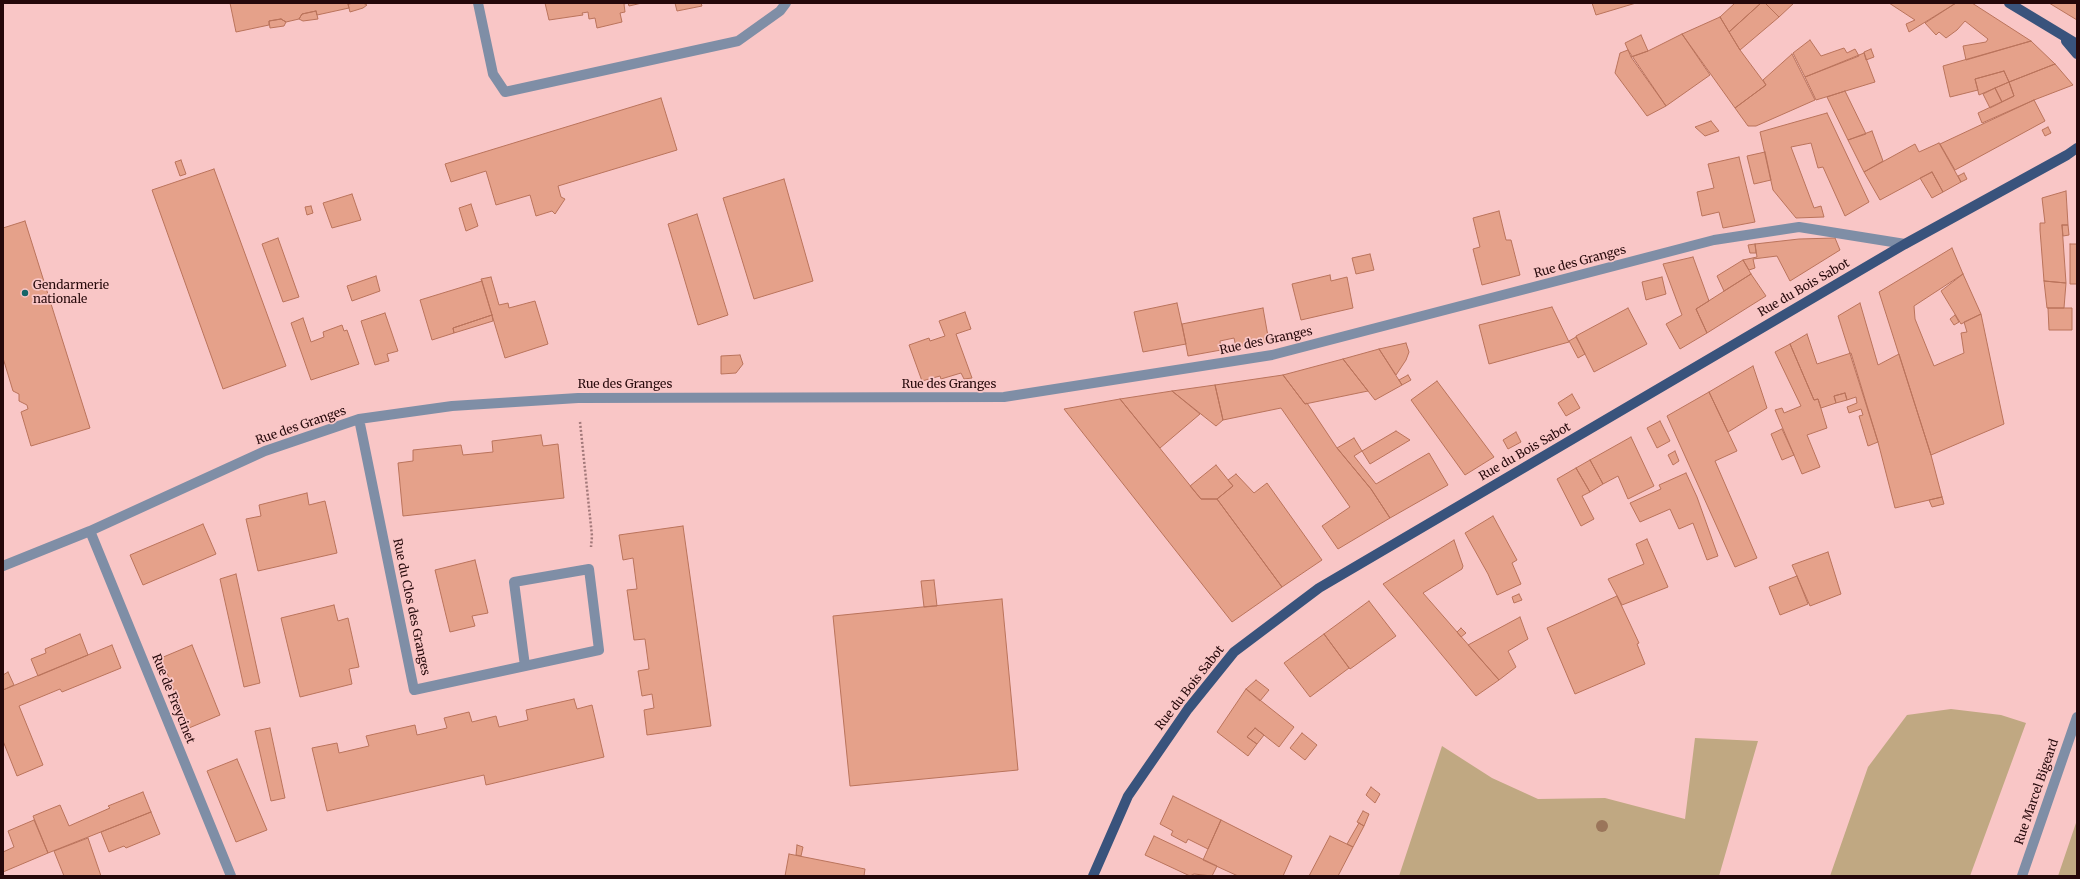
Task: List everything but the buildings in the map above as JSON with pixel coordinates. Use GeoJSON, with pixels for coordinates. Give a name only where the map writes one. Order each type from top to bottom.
{"type":"FeatureCollection","features":[{"type":"Feature","properties":{"kind":"main road"},"geometry":{"type":"LineString","coordinates":[[2009,3],[2062,37],[2077,44]]}},
{"type":"Feature","properties":{"kind":"main road"},"geometry":{"type":"LineString","coordinates":[[2062,37],[2077,54]]}},
{"type":"Feature","properties":{"kind":"main road","name":"Rue du Bois Sabot"},"geometry":{"type":"LineString","coordinates":[[1093,876],[1128,796],[1188,708],[1234,652],[1319,588],[1905,244],[2072,155],[2077,148]]}},
{"type":"Feature","properties":{"kind":"street"},"geometry":{"type":"LineString","coordinates":[[478,3],[493,74],[505,92],[738,41],[780,11],[786,3]]}},
{"type":"Feature","properties":{"kind":"street","name":"Rue des Granges"},"geometry":{"type":"LineString","coordinates":[[3,566],[90,531],[265,451],[359,419],[452,406],[578,398],[772,399],[1004,397],[1272,355],[1714,240],[1799,227],[1905,244]]}},
{"type":"Feature","properties":{"kind":"street","name":"Rue du Clos des Granges"},"geometry":{"type":"LineString","coordinates":[[359,419],[414,690],[599,650],[589,569]]}},
{"type":"Feature","properties":{"kind":"street","name":"Rue de Freycinet"},"geometry":{"type":"LineString","coordinates":[[90,531],[231,876]]}},
{"type":"Feature","properties":{"kind":"street"},"geometry":{"type":"LineString","coordinates":[[525,666],[514,582],[589,569]]}},
{"type":"Feature","properties":{"kind":"street","name":"Rue Marcel Bigeard"},"geometry":{"type":"LineString","coordinates":[[2022,876],[2077,717]]}},
{"type":"Feature","properties":{"kind":"path"},"geometry":{"type":"LineString","coordinates":[[578,398],[592,536],[589,569]]}},
{"type":"Feature","properties":{"kind":"shaded area"},"geometry":{"type":"Polygon","coordinates":[[[1951,709],[2001,715],[2026,723],[1970,876],[1830,876],[1868,767],[1907,715],[1951,709]]]}},
{"type":"Feature","properties":{"kind":"shaded area"},"geometry":{"type":"Polygon","coordinates":[[[1695,738],[1758,741],[1719,876],[1399,876],[1442,746],[1492,778],[1538,799],[1605,798],[1685,819],[1695,738]]]}},
{"type":"Feature","properties":{"kind":"shaded area"},"geometry":{"type":"Polygon","coordinates":[[[2077,820],[2077,876],[2058,876],[2077,820]]]}},
{"type":"Feature","properties":{"kind":"place","name":"Gendarmerie nationale"},"geometry":{"type":"Point","coordinates":[25,293]}}]}
